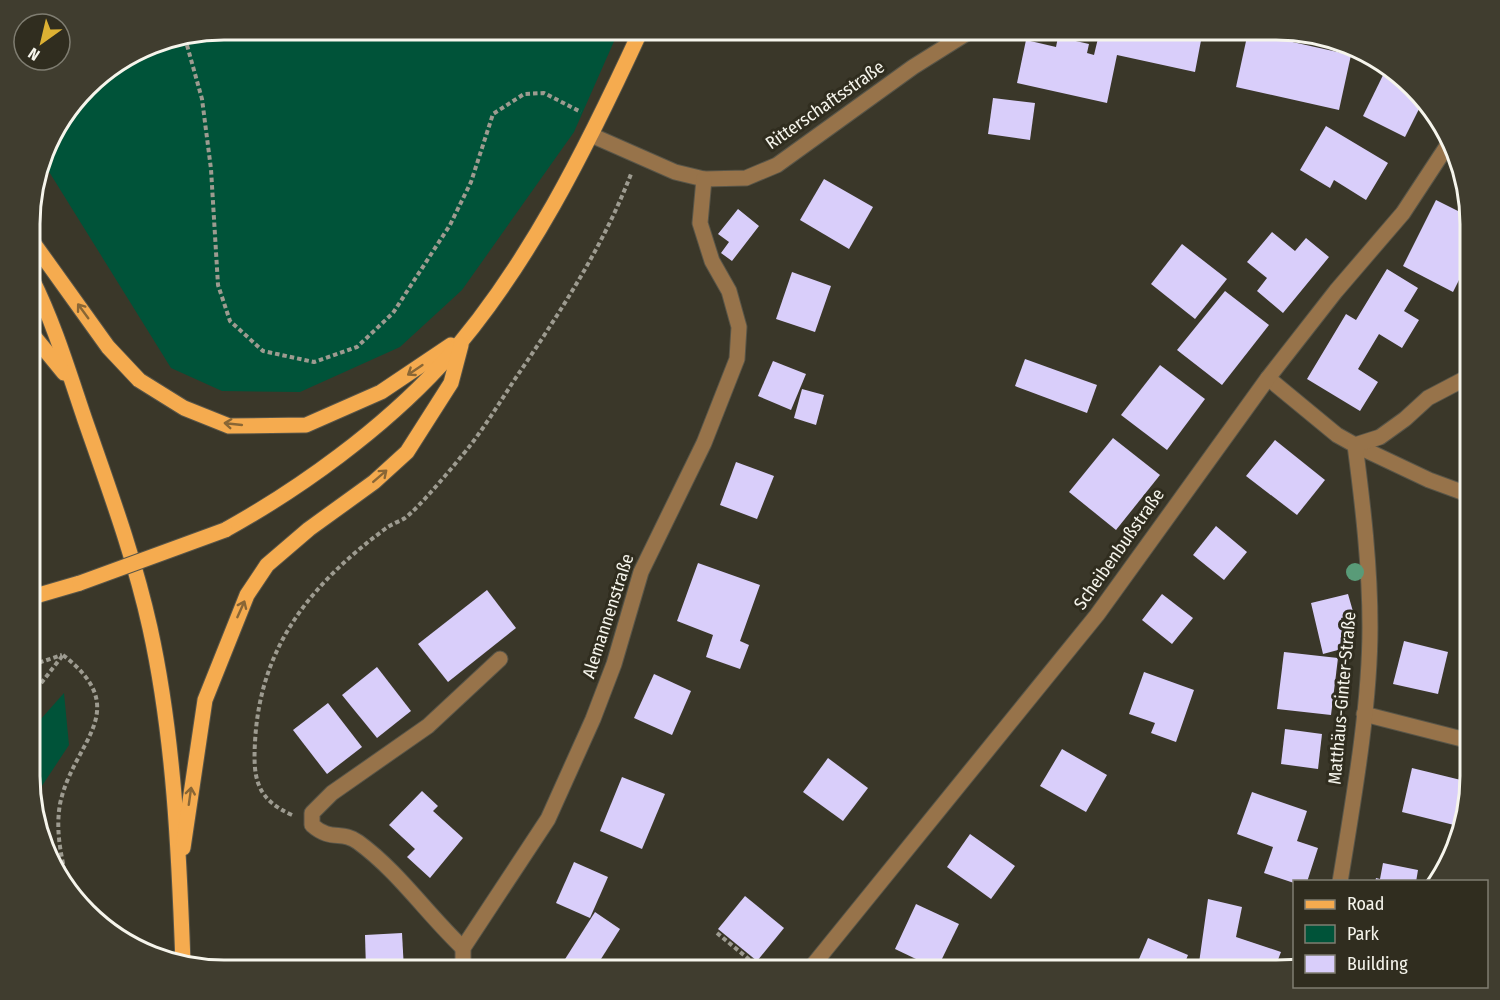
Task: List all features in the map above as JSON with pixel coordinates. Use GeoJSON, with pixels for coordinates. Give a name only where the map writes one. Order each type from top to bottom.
{"type":"FeatureCollection","features":[{"type":"Feature","properties":{"kind":"main road"},"geometry":{"type":"LineString","coordinates":[[40,595],[80,583],[225,530],[293,490],[379,423],[442,364],[516,264],[570,175],[637,40]]}},
{"type":"Feature","properties":{"kind":"main road"},"geometry":{"type":"LineString","coordinates":[[40,252],[108,347],[139,380],[184,408],[229,426],[306,425],[381,392],[463,337]]}},
{"type":"Feature","properties":{"kind":"main road"},"geometry":{"type":"LineString","coordinates":[[40,300],[72,382],[129,545],[150,631],[168,746],[180,875],[183,954]]}},
{"type":"Feature","properties":{"kind":"main road"},"geometry":{"type":"LineString","coordinates":[[180,875],[205,700],[247,595],[267,565],[407,452],[451,383],[463,337]]}},
{"type":"Feature","properties":{"kind":"main road"},"geometry":{"type":"LineString","coordinates":[[40,344],[72,382]]}},
{"type":"Feature","properties":{"kind":"street","name":"Ritterschaftsstraße"},"geometry":{"type":"LineString","coordinates":[[591,135],[675,172],[704,179],[746,178],[777,165],[914,67],[956,40]]}},
{"type":"Feature","properties":{"kind":"street","name":"Scheibenbußstraße"},"geometry":{"type":"LineString","coordinates":[[818,959],[1097,615],[1268,378],[1336,291],[1403,213],[1444,150]]}},
{"type":"Feature","properties":{"kind":"street","name":"Alemannenstraße"},"geometry":{"type":"LineString","coordinates":[[463,948],[548,819],[593,719],[614,664],[641,572],[704,442],[737,359],[739,327],[729,291],[712,261],[700,223],[704,179]]}},
{"type":"Feature","properties":{"kind":"street"},"geometry":{"type":"LineString","coordinates":[[1268,378],[1337,435],[1429,480],[1459,491]]}},
{"type":"Feature","properties":{"kind":"street"},"geometry":{"type":"LineString","coordinates":[[1355,445],[1380,437],[1405,420],[1428,398],[1459,382]]}},
{"type":"Feature","properties":{"kind":"street","name":"Matthäus-Ginter-Straße"},"geometry":{"type":"LineString","coordinates":[[1341,880],[1364,714],[1370,629],[1367,540],[1355,445]]}},
{"type":"Feature","properties":{"kind":"street"},"geometry":{"type":"LineString","coordinates":[[463,960],[463,948],[408,888],[356,840],[321,833],[312,825],[312,813],[332,793],[428,726],[500,659]]}},
{"type":"Feature","properties":{"kind":"street"},"geometry":{"type":"LineString","coordinates":[[1364,714],[1459,738]]}},
{"type":"Feature","properties":{"kind":"path"},"geometry":{"type":"LineString","coordinates":[[187,45],[202,99],[210,157],[218,285],[230,321],[264,351],[314,362],[357,347],[393,313],[450,225],[471,182],[493,114],[524,94],[544,93],[598,121]]}},
{"type":"Feature","properties":{"kind":"path"},"geometry":{"type":"LineString","coordinates":[[275,808],[258,788],[254,765],[263,688],[272,657],[297,613],[328,575],[387,527],[406,517],[469,448],[556,320],[617,210],[638,156]]}},
{"type":"Feature","properties":{"kind":"path"},"geometry":{"type":"LineString","coordinates":[[40,662],[63,655]]}},
{"type":"Feature","properties":{"kind":"path"},"geometry":{"type":"LineString","coordinates":[[40,685],[63,655]]}},
{"type":"Feature","properties":{"kind":"path"},"geometry":{"type":"LineString","coordinates":[[63,655],[79,667],[93,684],[98,708],[93,730],[67,778],[60,806],[57,833],[64,865]]}},
{"type":"Feature","properties":{"kind":"path"},"geometry":{"type":"LineString","coordinates":[[717,933],[749,960]]}},
{"type":"Feature","properties":{"kind":"green space"},"geometry":{"type":"Polygon","coordinates":[[[224,40],[615,40],[574,132],[462,290],[400,347],[300,392],[222,391],[171,368],[49,171],[54,154],[71,122],[103,86],[122,71],[165,50],[200,42],[224,40]]]}},
{"type":"Feature","properties":{"kind":"green space"},"geometry":{"type":"Polygon","coordinates":[[[64,693],[69,745],[41,787],[40,776],[40,720],[64,693]]]}},
{"type":"Feature","properties":{"kind":"building"},"geometry":{"type":"Polygon","coordinates":[[[1026,40],[1056,47],[1057,40],[1071,40],[1089,44],[1087,53],[1094,55],[1098,40],[1201,40],[1195,72],[1117,55],[1107,103],[1017,83],[1026,40]]]}},
{"type":"Feature","properties":{"kind":"building"},"geometry":{"type":"Polygon","coordinates":[[[1246,40],[1289,41],[1351,56],[1339,110],[1236,87],[1246,40]]]}},
{"type":"Feature","properties":{"kind":"building"},"geometry":{"type":"Polygon","coordinates":[[[1383,75],[1419,109],[1405,137],[1363,116],[1383,75]]]}},
{"type":"Feature","properties":{"kind":"building"},"geometry":{"type":"Polygon","coordinates":[[[993,98],[1035,103],[1030,140],[988,134],[993,98]]]}},
{"type":"Feature","properties":{"kind":"building"},"geometry":{"type":"Polygon","coordinates":[[[1326,126],[1388,163],[1366,200],[1334,180],[1330,188],[1300,170],[1326,126]]]}},
{"type":"Feature","properties":{"kind":"building"},"geometry":{"type":"Polygon","coordinates":[[[824,179],[873,207],[849,249],[800,220],[824,179]]]}},
{"type":"Feature","properties":{"kind":"building"},"geometry":{"type":"Polygon","coordinates":[[[1436,200],[1459,211],[1459,280],[1453,292],[1403,266],[1436,200]]]}},
{"type":"Feature","properties":{"kind":"building"},"geometry":{"type":"Polygon","coordinates":[[[738,209],[759,226],[732,261],[721,253],[729,242],[718,234],[738,209]]]}},
{"type":"Feature","properties":{"kind":"building"},"geometry":{"type":"Polygon","coordinates":[[[1272,232],[1295,251],[1306,238],[1329,257],[1283,313],[1257,291],[1267,278],[1247,262],[1272,232]]]}},
{"type":"Feature","properties":{"kind":"building"},"geometry":{"type":"Polygon","coordinates":[[[1182,244],[1227,279],[1195,319],[1151,284],[1182,244]]]}},
{"type":"Feature","properties":{"kind":"building"},"geometry":{"type":"Polygon","coordinates":[[[1387,269],[1418,288],[1404,311],[1419,320],[1402,348],[1379,334],[1358,369],[1378,382],[1360,411],[1307,379],[1346,314],[1356,320],[1387,269]]]}},
{"type":"Feature","properties":{"kind":"building"},"geometry":{"type":"Polygon","coordinates":[[[792,272],[831,286],[815,332],[776,319],[792,272]]]}},
{"type":"Feature","properties":{"kind":"building"},"geometry":{"type":"Polygon","coordinates":[[[1225,291],[1269,325],[1222,385],[1177,350],[1225,291]]]}},
{"type":"Feature","properties":{"kind":"building"},"geometry":{"type":"Polygon","coordinates":[[[1025,359],[1097,385],[1087,413],[1015,386],[1025,359]]]}},
{"type":"Feature","properties":{"kind":"building"},"geometry":{"type":"Polygon","coordinates":[[[773,361],[806,374],[791,410],[758,396],[773,361]]]}},
{"type":"Feature","properties":{"kind":"building"},"geometry":{"type":"Polygon","coordinates":[[[1160,365],[1205,399],[1167,450],[1121,415],[1160,365]]]}},
{"type":"Feature","properties":{"kind":"building"},"geometry":{"type":"Polygon","coordinates":[[[802,389],[824,395],[816,425],[794,418],[802,389]]]}},
{"type":"Feature","properties":{"kind":"building"},"geometry":{"type":"Polygon","coordinates":[[[1113,438],[1160,475],[1116,530],[1069,492],[1113,438]]]}},
{"type":"Feature","properties":{"kind":"building"},"geometry":{"type":"Polygon","coordinates":[[[1275,440],[1325,480],[1297,515],[1246,476],[1275,440]]]}},
{"type":"Feature","properties":{"kind":"building"},"geometry":{"type":"Polygon","coordinates":[[[736,462],[774,476],[757,519],[720,505],[736,462]]]}},
{"type":"Feature","properties":{"kind":"building"},"geometry":{"type":"Polygon","coordinates":[[[1216,526],[1247,552],[1224,580],[1193,555],[1216,526]]]}},
{"type":"Feature","properties":{"kind":"building"},"geometry":{"type":"Polygon","coordinates":[[[698,563],[760,585],[740,641],[749,645],[740,669],[706,657],[713,635],[677,621],[698,563]]]}},
{"type":"Feature","properties":{"kind":"building"},"geometry":{"type":"Polygon","coordinates":[[[487,590],[516,628],[448,682],[418,644],[487,590]]]}},
{"type":"Feature","properties":{"kind":"building"},"geometry":{"type":"Polygon","coordinates":[[[1162,594],[1193,618],[1172,644],[1142,620],[1162,594]]]}},
{"type":"Feature","properties":{"kind":"building"},"geometry":{"type":"Polygon","coordinates":[[[1348,594],[1354,615],[1341,618],[1349,647],[1323,654],[1311,603],[1348,594]]]}},
{"type":"Feature","properties":{"kind":"building"},"geometry":{"type":"Polygon","coordinates":[[[1404,641],[1448,652],[1438,694],[1393,684],[1404,641]]]}},
{"type":"Feature","properties":{"kind":"building"},"geometry":{"type":"Polygon","coordinates":[[[1284,652],[1338,658],[1331,715],[1277,709],[1284,652]]]}},
{"type":"Feature","properties":{"kind":"building"},"geometry":{"type":"Polygon","coordinates":[[[377,667],[411,711],[377,738],[342,695],[377,667]]]}},
{"type":"Feature","properties":{"kind":"building"},"geometry":{"type":"Polygon","coordinates":[[[1144,672],[1194,690],[1176,742],[1151,733],[1155,723],[1129,714],[1144,672]]]}},
{"type":"Feature","properties":{"kind":"building"},"geometry":{"type":"Polygon","coordinates":[[[654,674],[691,691],[672,735],[634,718],[654,674]]]}},
{"type":"Feature","properties":{"kind":"building"},"geometry":{"type":"Polygon","coordinates":[[[328,703],[362,747],[327,774],[293,730],[328,703]]]}},
{"type":"Feature","properties":{"kind":"building"},"geometry":{"type":"Polygon","coordinates":[[[1285,729],[1322,734],[1318,769],[1281,764],[1285,729]]]}},
{"type":"Feature","properties":{"kind":"building"},"geometry":{"type":"Polygon","coordinates":[[[1062,749],[1107,775],[1086,812],[1040,786],[1062,749]]]}},
{"type":"Feature","properties":{"kind":"building"},"geometry":{"type":"Polygon","coordinates":[[[828,758],[868,788],[843,821],[803,792],[828,758]]]}},
{"type":"Feature","properties":{"kind":"building"},"geometry":{"type":"Polygon","coordinates":[[[1412,768],[1459,780],[1453,825],[1402,812],[1412,768]]]}},
{"type":"Feature","properties":{"kind":"building"},"geometry":{"type":"Polygon","coordinates":[[[622,777],[665,794],[642,849],[600,831],[622,777]]]}},
{"type":"Feature","properties":{"kind":"building"},"geometry":{"type":"Polygon","coordinates":[[[422,791],[438,806],[433,811],[463,838],[430,878],[407,857],[415,849],[389,825],[422,791]]]}},
{"type":"Feature","properties":{"kind":"building"},"geometry":{"type":"Polygon","coordinates":[[[1252,792],[1307,811],[1297,841],[1318,848],[1308,880],[1293,880],[1293,883],[1264,873],[1273,847],[1237,834],[1252,792]]]}},
{"type":"Feature","properties":{"kind":"building"},"geometry":{"type":"Polygon","coordinates":[[[970,834],[1015,866],[991,899],[947,867],[970,834]]]}},
{"type":"Feature","properties":{"kind":"building"},"geometry":{"type":"Polygon","coordinates":[[[574,862],[608,877],[590,918],[556,903],[574,862]]]}},
{"type":"Feature","properties":{"kind":"building"},"geometry":{"type":"Polygon","coordinates":[[[1383,863],[1418,870],[1416,880],[1376,880],[1376,878],[1380,879],[1383,863]]]}},
{"type":"Feature","properties":{"kind":"building"},"geometry":{"type":"Polygon","coordinates":[[[745,896],[784,928],[758,959],[755,960],[718,929],[745,896]]]}},
{"type":"Feature","properties":{"kind":"building"},"geometry":{"type":"Polygon","coordinates":[[[1208,899],[1242,907],[1236,937],[1281,952],[1278,959],[1200,959],[1208,899]]]}},
{"type":"Feature","properties":{"kind":"building"},"geometry":{"type":"Polygon","coordinates":[[[916,904],[959,924],[942,959],[917,959],[895,949],[916,904]]]}},
{"type":"Feature","properties":{"kind":"building"},"geometry":{"type":"Polygon","coordinates":[[[595,912],[620,929],[601,960],[565,960],[595,912]]]}},
{"type":"Feature","properties":{"kind":"building"},"geometry":{"type":"Polygon","coordinates":[[[402,933],[403,960],[366,960],[365,935],[402,933]]]}},
{"type":"Feature","properties":{"kind":"building"},"geometry":{"type":"Polygon","coordinates":[[[1148,938],[1188,955],[1186,959],[1139,959],[1148,938]]]}}]}
